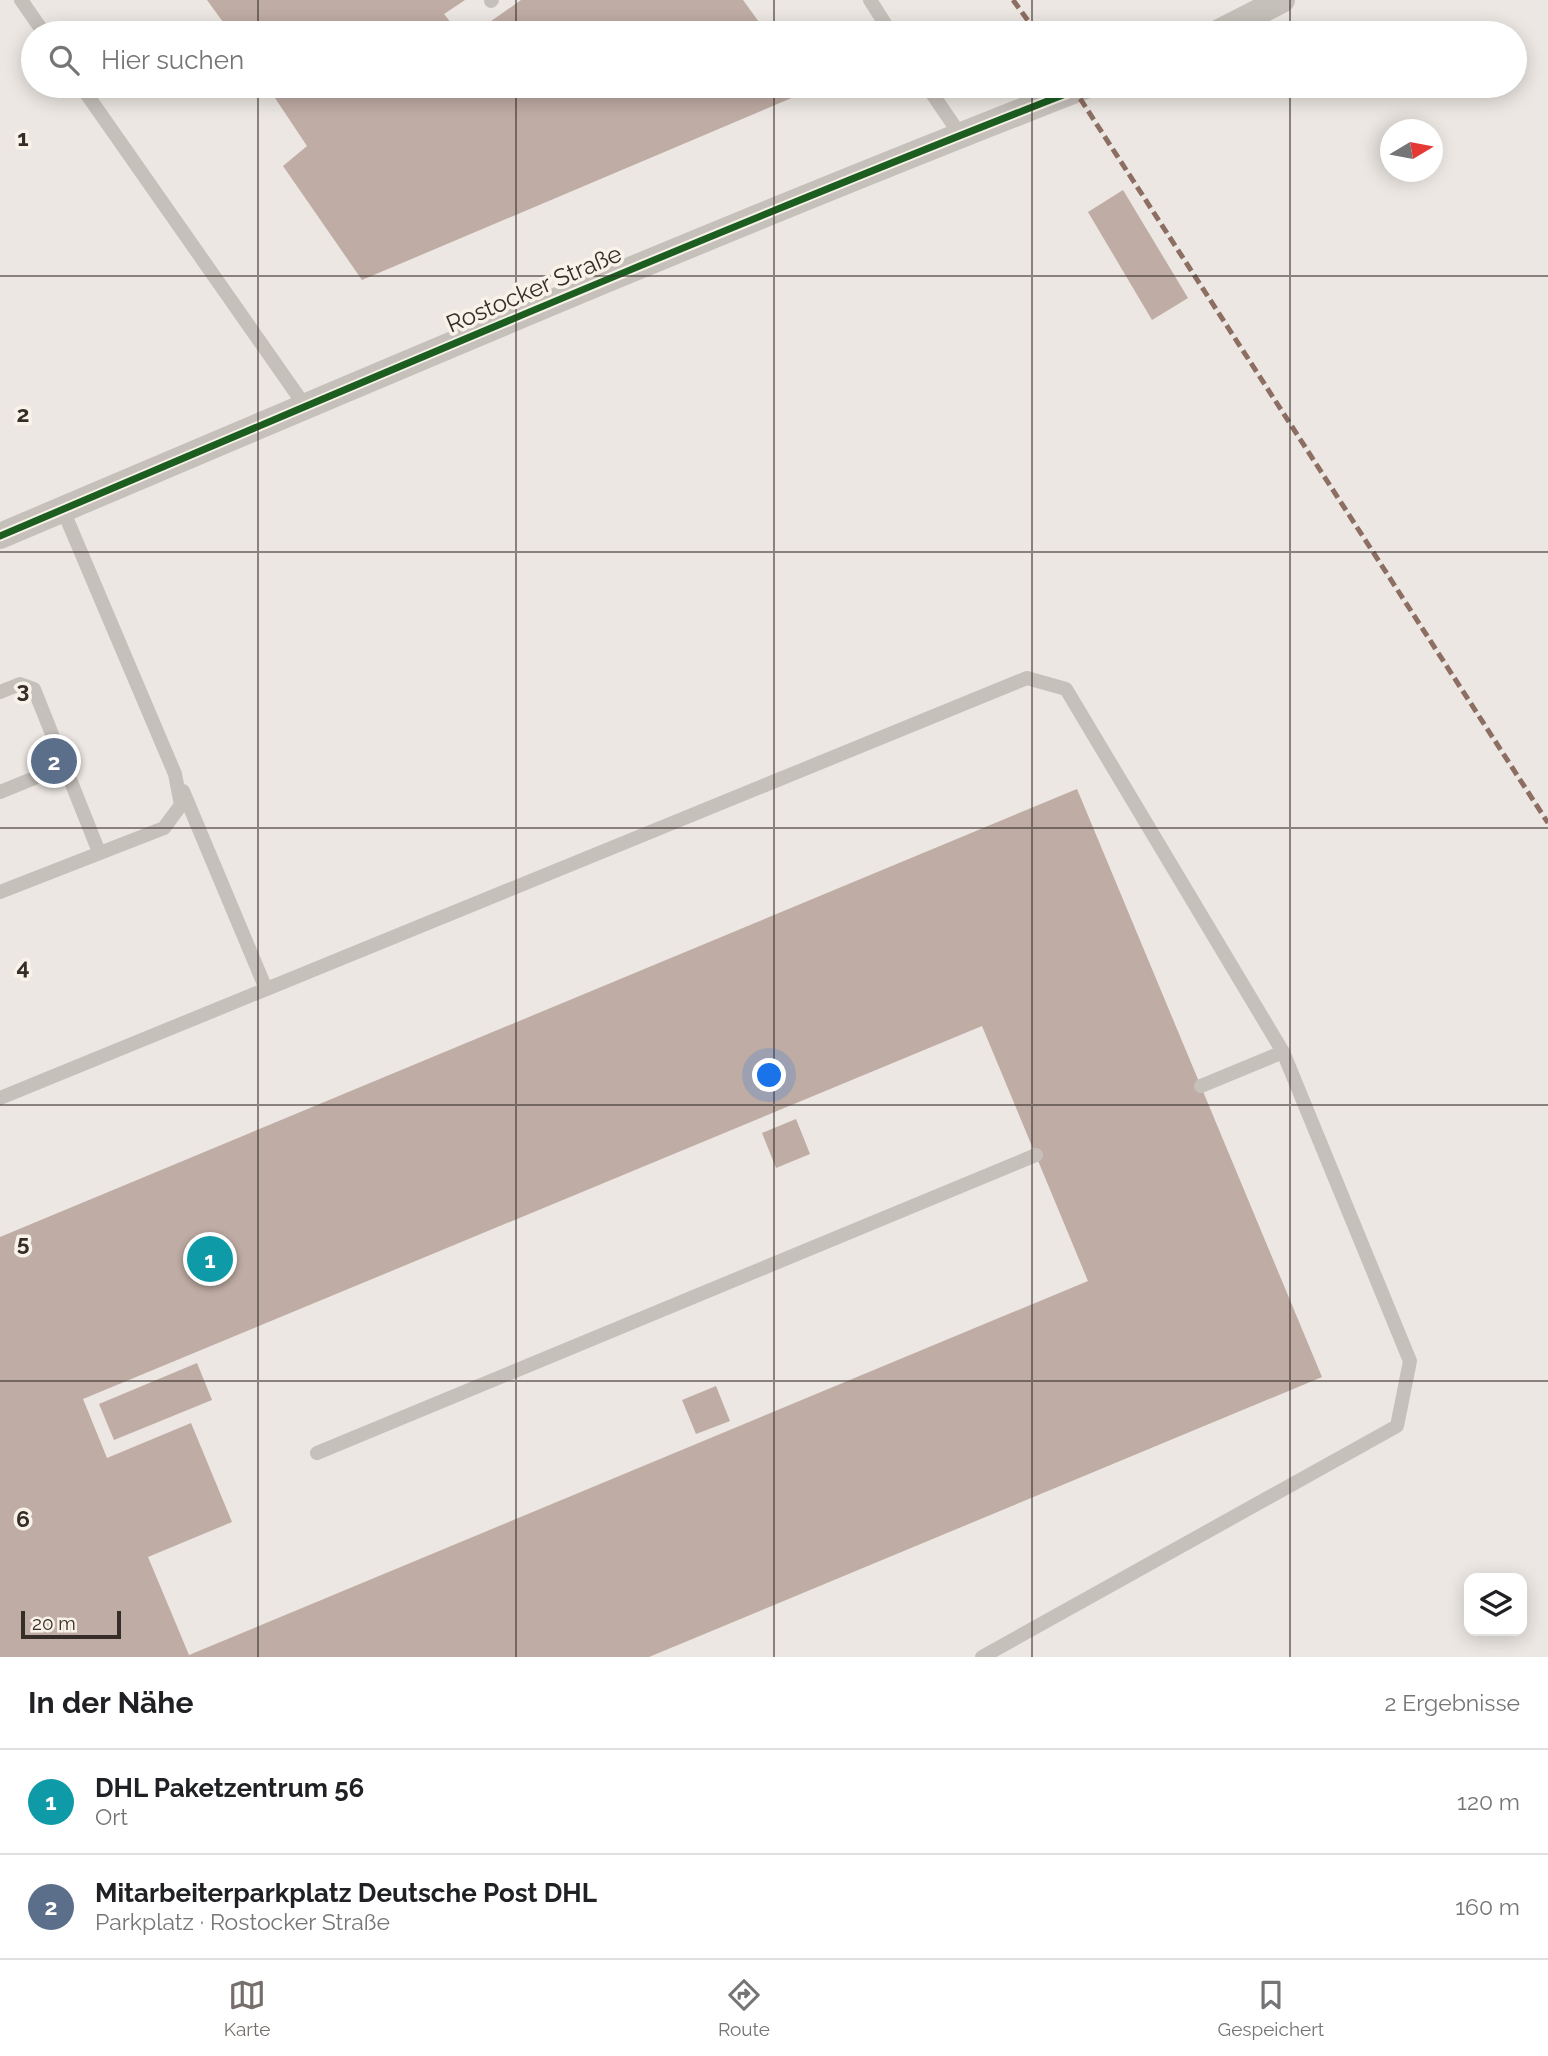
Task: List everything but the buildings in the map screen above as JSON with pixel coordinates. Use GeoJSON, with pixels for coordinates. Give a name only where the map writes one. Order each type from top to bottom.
{"type":"FeatureCollection","features":[{"type":"Feature","properties":{"kind":"street"},"geometry":{"type":"LineString","coordinates":[[1241,21],[1282,0]]}},
{"type":"Feature","properties":{"kind":"street","name":"Rostocker Straße"},"geometry":{"type":"LineString","coordinates":[[0,536],[305,405],[734,227],[1056,98]]}},
{"type":"Feature","properties":{"kind":"lane"},"geometry":{"type":"LineString","coordinates":[[21,0],[36,21]]}},
{"type":"Feature","properties":{"kind":"lane"},"geometry":{"type":"LineString","coordinates":[[870,0],[883,21]]}},
{"type":"Feature","properties":{"kind":"lane"},"geometry":{"type":"LineString","coordinates":[[89,98],[305,405]]}},
{"type":"Feature","properties":{"kind":"lane"},"geometry":{"type":"LineString","coordinates":[[935,98],[961,136]]}},
{"type":"Feature","properties":{"kind":"lane"},"geometry":{"type":"LineString","coordinates":[[63,510],[266,989]]}},
{"type":"Feature","properties":{"kind":"lane"},"geometry":{"type":"LineString","coordinates":[[0,1098],[1027,678],[1066,689],[1283,1052],[1409,1361],[1397,1426],[982,1657]]}},
{"type":"Feature","properties":{"kind":"lane"},"geometry":{"type":"LineString","coordinates":[[0,692],[20,684],[34,689],[99,852]]}},
{"type":"Feature","properties":{"kind":"lane"},"geometry":{"type":"LineString","coordinates":[[0,792],[64,766]]}},
{"type":"Feature","properties":{"kind":"lane"},"geometry":{"type":"LineString","coordinates":[[0,892],[164,828],[181,805],[175,774]]}},
{"type":"Feature","properties":{"kind":"lane"},"geometry":{"type":"LineString","coordinates":[[1201,1086],[1283,1052]]}},
{"type":"Feature","properties":{"kind":"lane"},"geometry":{"type":"LineString","coordinates":[[317,1453],[1036,1155]]}},
{"type":"Feature","properties":{"kind":"marked path"},"geometry":{"type":"LineString","coordinates":[[1013,0],[1028,21]]}},
{"type":"Feature","properties":{"kind":"marked path"},"geometry":{"type":"LineString","coordinates":[[1080,98],[1548,823]]}},
{"type":"Feature","properties":{"kind":"cycle path"},"geometry":{"type":"LineString","coordinates":[[0,536],[677,250],[1056,98]]}},
{"type":"Feature","properties":{"kind":"place","name":"Mitarbeiterparkplatz Deutsche Post DHL"},"geometry":{"type":"Point","coordinates":[54,761]}},
{"type":"Feature","properties":{"kind":"place","name":"DHL Paketzentrum 56"},"geometry":{"type":"Point","coordinates":[210,1259]}}]}
